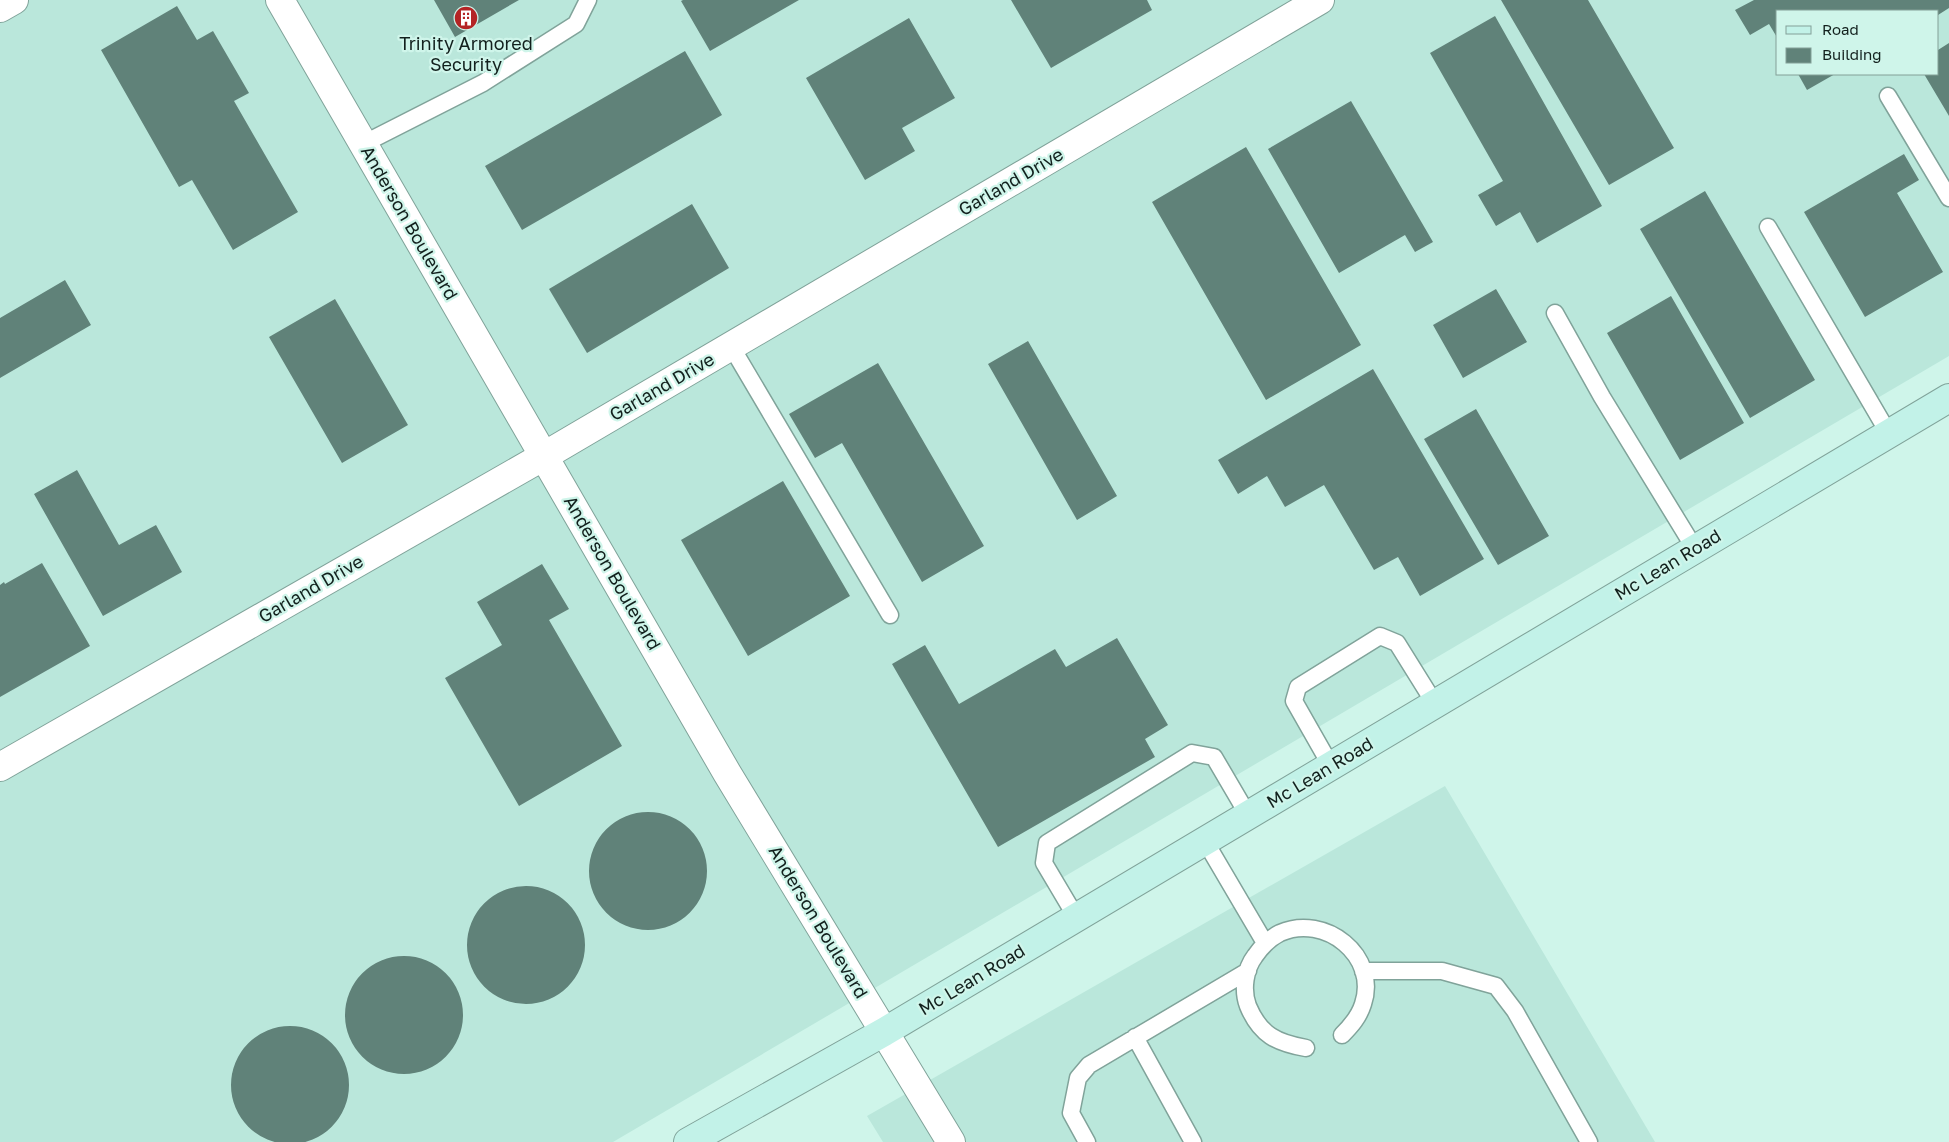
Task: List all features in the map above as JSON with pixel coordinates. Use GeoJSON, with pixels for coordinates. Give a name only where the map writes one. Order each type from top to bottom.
{"type":"FeatureCollection","features":[{"type":"Feature","properties":{"kind":"main road","name":"Mc Lean Road"},"geometry":{"type":"LineString","coordinates":[[688,1142],[884,1032],[1949,398]]}},
{"type":"Feature","properties":{"kind":"street"},"geometry":{"type":"LineString","coordinates":[[0,8],[14,0]]}},
{"type":"Feature","properties":{"kind":"street","name":"Anderson Boulevard"},"geometry":{"type":"LineString","coordinates":[[280,0],[728,774],[952,1142]]}},
{"type":"Feature","properties":{"kind":"street","name":"Garland Drive"},"geometry":{"type":"LineString","coordinates":[[0,767],[544,456],[1320,0]]}},
{"type":"Feature","properties":{"kind":"lane"},"geometry":{"type":"LineString","coordinates":[[363,144],[492,78],[576,24],[588,0]]}},
{"type":"Feature","properties":{"kind":"lane"},"geometry":{"type":"LineString","coordinates":[[1888,96],[1949,198]]}},
{"type":"Feature","properties":{"kind":"lane"},"geometry":{"type":"LineString","coordinates":[[1768,227],[1888,434]]}},
{"type":"Feature","properties":{"kind":"lane"},"geometry":{"type":"LineString","coordinates":[[1555,313],[1602,397],[1695,549]]}},
{"type":"Feature","properties":{"kind":"lane"},"geometry":{"type":"LineString","coordinates":[[731,346],[890,615]]}},
{"type":"Feature","properties":{"kind":"lane"},"geometry":{"type":"LineString","coordinates":[[1331,766],[1294,701],[1298,687],[1380,636],[1397,643],[1434,704]]}},
{"type":"Feature","properties":{"kind":"lane"},"geometry":{"type":"LineString","coordinates":[[1076,917],[1044,863],[1047,843],[1192,753],[1214,758],[1248,815]]}},
{"type":"Feature","properties":{"kind":"lane"},"geometry":{"type":"LineString","coordinates":[[1204,841],[1265,943]]}},
{"type":"Feature","properties":{"kind":"lane"},"geometry":{"type":"LineString","coordinates":[[1306,1048],[1286,1044],[1268,1035],[1254,1019],[1246,1000],[1245,980],[1252,960],[1265,943],[1280,933],[1299,928],[1319,929],[1337,936],[1351,948],[1363,971],[1366,984],[1364,1004],[1356,1021],[1342,1035]]}},
{"type":"Feature","properties":{"kind":"lane"},"geometry":{"type":"LineString","coordinates":[[1087,1142],[1071,1113],[1078,1078],[1089,1065],[1248,971]]}},
{"type":"Feature","properties":{"kind":"lane"},"geometry":{"type":"LineString","coordinates":[[1363,971],[1442,971],[1496,986],[1516,1011],[1589,1142]]}},
{"type":"Feature","properties":{"kind":"lane"},"geometry":{"type":"LineString","coordinates":[[1135,1037],[1193,1142]]}},
{"type":"Feature","properties":{"kind":"shaded area"},"geometry":{"type":"Polygon","coordinates":[[[0,0],[1949,0],[1949,356],[613,1142],[0,1142],[0,0]]]}},
{"type":"Feature","properties":{"kind":"shaded area"},"geometry":{"type":"Polygon","coordinates":[[[1445,786],[1655,1142],[883,1142],[867,1116],[1445,786]]]}},
{"type":"Feature","properties":{"kind":"building","name":"Trinity Armored Security"},"geometry":{"type":"Polygon","coordinates":[[[434,0],[519,0],[455,37],[434,0]]]}},
{"type":"Feature","properties":{"kind":"building"},"geometry":{"type":"Polygon","coordinates":[[[799,0],[710,51],[681,1],[799,0]]]}},
{"type":"Feature","properties":{"kind":"building"},"geometry":{"type":"Polygon","coordinates":[[[1011,0],[1147,0],[1152,10],[1051,68],[1011,0]]]}},
{"type":"Feature","properties":{"kind":"building"},"geometry":{"type":"Polygon","coordinates":[[[1501,0],[1588,0],[1674,148],[1609,185],[1501,0]]]}},
{"type":"Feature","properties":{"kind":"building"},"geometry":{"type":"Polygon","coordinates":[[[1754,0],[1949,0],[1949,8],[1939,14],[1939,10],[1776,10],[1776,36],[1769,24],[1750,35],[1735,10],[1754,0]]]}},
{"type":"Feature","properties":{"kind":"building"},"geometry":{"type":"Polygon","coordinates":[[[177,6],[197,40],[213,31],[249,93],[234,101],[298,212],[233,250],[192,180],[179,187],[101,50],[177,6]]]}},
{"type":"Feature","properties":{"kind":"building"},"geometry":{"type":"Polygon","coordinates":[[[1495,16],[1602,206],[1537,243],[1520,212],[1496,226],[1478,195],[1503,181],[1430,53],[1495,16]]]}},
{"type":"Feature","properties":{"kind":"building"},"geometry":{"type":"Polygon","coordinates":[[[909,18],[955,98],[902,128],[915,151],[865,180],[806,78],[909,18]]]}},
{"type":"Feature","properties":{"kind":"building"},"geometry":{"type":"Polygon","coordinates":[[[1949,43],[1949,116],[1925,75],[1939,75],[1939,49],[1949,43]]]}},
{"type":"Feature","properties":{"kind":"building"},"geometry":{"type":"Polygon","coordinates":[[[685,51],[722,115],[522,230],[485,166],[685,51]]]}},
{"type":"Feature","properties":{"kind":"building"},"geometry":{"type":"Polygon","coordinates":[[[1799,75],[1833,75],[1807,90],[1799,75]]]}},
{"type":"Feature","properties":{"kind":"building"},"geometry":{"type":"Polygon","coordinates":[[[1351,101],[1433,242],[1415,252],[1405,235],[1339,273],[1268,149],[1351,101]]]}},
{"type":"Feature","properties":{"kind":"building"},"geometry":{"type":"Polygon","coordinates":[[[1246,147],[1361,345],[1266,400],[1152,202],[1246,147]]]}},
{"type":"Feature","properties":{"kind":"building"},"geometry":{"type":"Polygon","coordinates":[[[1904,154],[1919,180],[1897,193],[1943,272],[1865,317],[1804,212],[1904,154]]]}},
{"type":"Feature","properties":{"kind":"building"},"geometry":{"type":"Polygon","coordinates":[[[1705,191],[1815,380],[1750,418],[1640,229],[1705,191]]]}},
{"type":"Feature","properties":{"kind":"building"},"geometry":{"type":"Polygon","coordinates":[[[692,204],[729,268],[587,353],[549,289],[692,204]]]}},
{"type":"Feature","properties":{"kind":"building"},"geometry":{"type":"Polygon","coordinates":[[[65,280],[91,325],[0,378],[0,318],[65,280]]]}},
{"type":"Feature","properties":{"kind":"building"},"geometry":{"type":"Polygon","coordinates":[[[1496,289],[1527,342],[1463,378],[1433,325],[1496,289]]]}},
{"type":"Feature","properties":{"kind":"building"},"geometry":{"type":"Polygon","coordinates":[[[1671,296],[1744,423],[1680,460],[1607,333],[1671,296]]]}},
{"type":"Feature","properties":{"kind":"building"},"geometry":{"type":"Polygon","coordinates":[[[335,299],[408,425],[342,463],[269,337],[335,299]]]}},
{"type":"Feature","properties":{"kind":"building"},"geometry":{"type":"Polygon","coordinates":[[[1028,341],[1117,496],[1077,520],[988,364],[1028,341]]]}},
{"type":"Feature","properties":{"kind":"building"},"geometry":{"type":"Polygon","coordinates":[[[878,363],[984,546],[922,582],[842,443],[815,458],[789,414],[878,363]]]}},
{"type":"Feature","properties":{"kind":"building"},"geometry":{"type":"Polygon","coordinates":[[[1373,369],[1484,559],[1420,596],[1398,557],[1374,570],[1324,485],[1285,507],[1267,476],[1238,494],[1218,460],[1373,369]]]}},
{"type":"Feature","properties":{"kind":"building"},"geometry":{"type":"Polygon","coordinates":[[[1476,409],[1549,536],[1498,565],[1424,439],[1476,409]]]}},
{"type":"Feature","properties":{"kind":"building"},"geometry":{"type":"Polygon","coordinates":[[[77,470],[119,545],[156,525],[182,572],[103,616],[34,494],[77,470]]]}},
{"type":"Feature","properties":{"kind":"building"},"geometry":{"type":"Polygon","coordinates":[[[783,481],[850,596],[748,656],[681,540],[783,481]]]}},
{"type":"Feature","properties":{"kind":"building"},"geometry":{"type":"Polygon","coordinates":[[[42,563],[90,646],[0,697],[0,585],[42,563]]]}},
{"type":"Feature","properties":{"kind":"building"},"geometry":{"type":"Polygon","coordinates":[[[542,564],[569,609],[549,620],[622,746],[519,806],[445,678],[502,645],[477,602],[542,564]]]}},
{"type":"Feature","properties":{"kind":"building"},"geometry":{"type":"Polygon","coordinates":[[[1117,638],[1168,725],[1145,739],[1155,757],[998,847],[892,664],[925,645],[959,704],[1055,649],[1066,667],[1117,638]]]}},
{"type":"Feature","properties":{"kind":"building"},"geometry":{"type":"Polygon","coordinates":[[[648,812],[671,817],[690,829],[702,848],[707,871],[702,894],[690,913],[671,925],[648,930],[625,925],[606,913],[594,894],[589,871],[594,848],[606,829],[625,817],[648,812]]]}},
{"type":"Feature","properties":{"kind":"building"},"geometry":{"type":"Polygon","coordinates":[[[526,886],[549,891],[568,903],[580,922],[585,945],[580,968],[568,987],[549,999],[526,1004],[503,999],[484,987],[472,968],[467,945],[472,922],[484,903],[503,891],[526,886]]]}},
{"type":"Feature","properties":{"kind":"building"},"geometry":{"type":"Polygon","coordinates":[[[404,956],[427,961],[446,973],[458,992],[463,1015],[458,1038],[446,1057],[427,1069],[404,1074],[381,1069],[362,1057],[350,1038],[345,1015],[350,992],[362,973],[381,961],[404,956]]]}},
{"type":"Feature","properties":{"kind":"building"},"geometry":{"type":"Polygon","coordinates":[[[279,1027],[301,1027],[323,1036],[339,1052],[348,1074],[348,1096],[339,1118],[323,1134],[301,1143],[279,1143],[257,1134],[241,1118],[232,1096],[232,1074],[241,1052],[257,1036],[279,1027]]]}},
{"type":"Feature","properties":{"kind":"place","name":"Trinity Armored Security"},"geometry":{"type":"Point","coordinates":[466,18]}}]}
